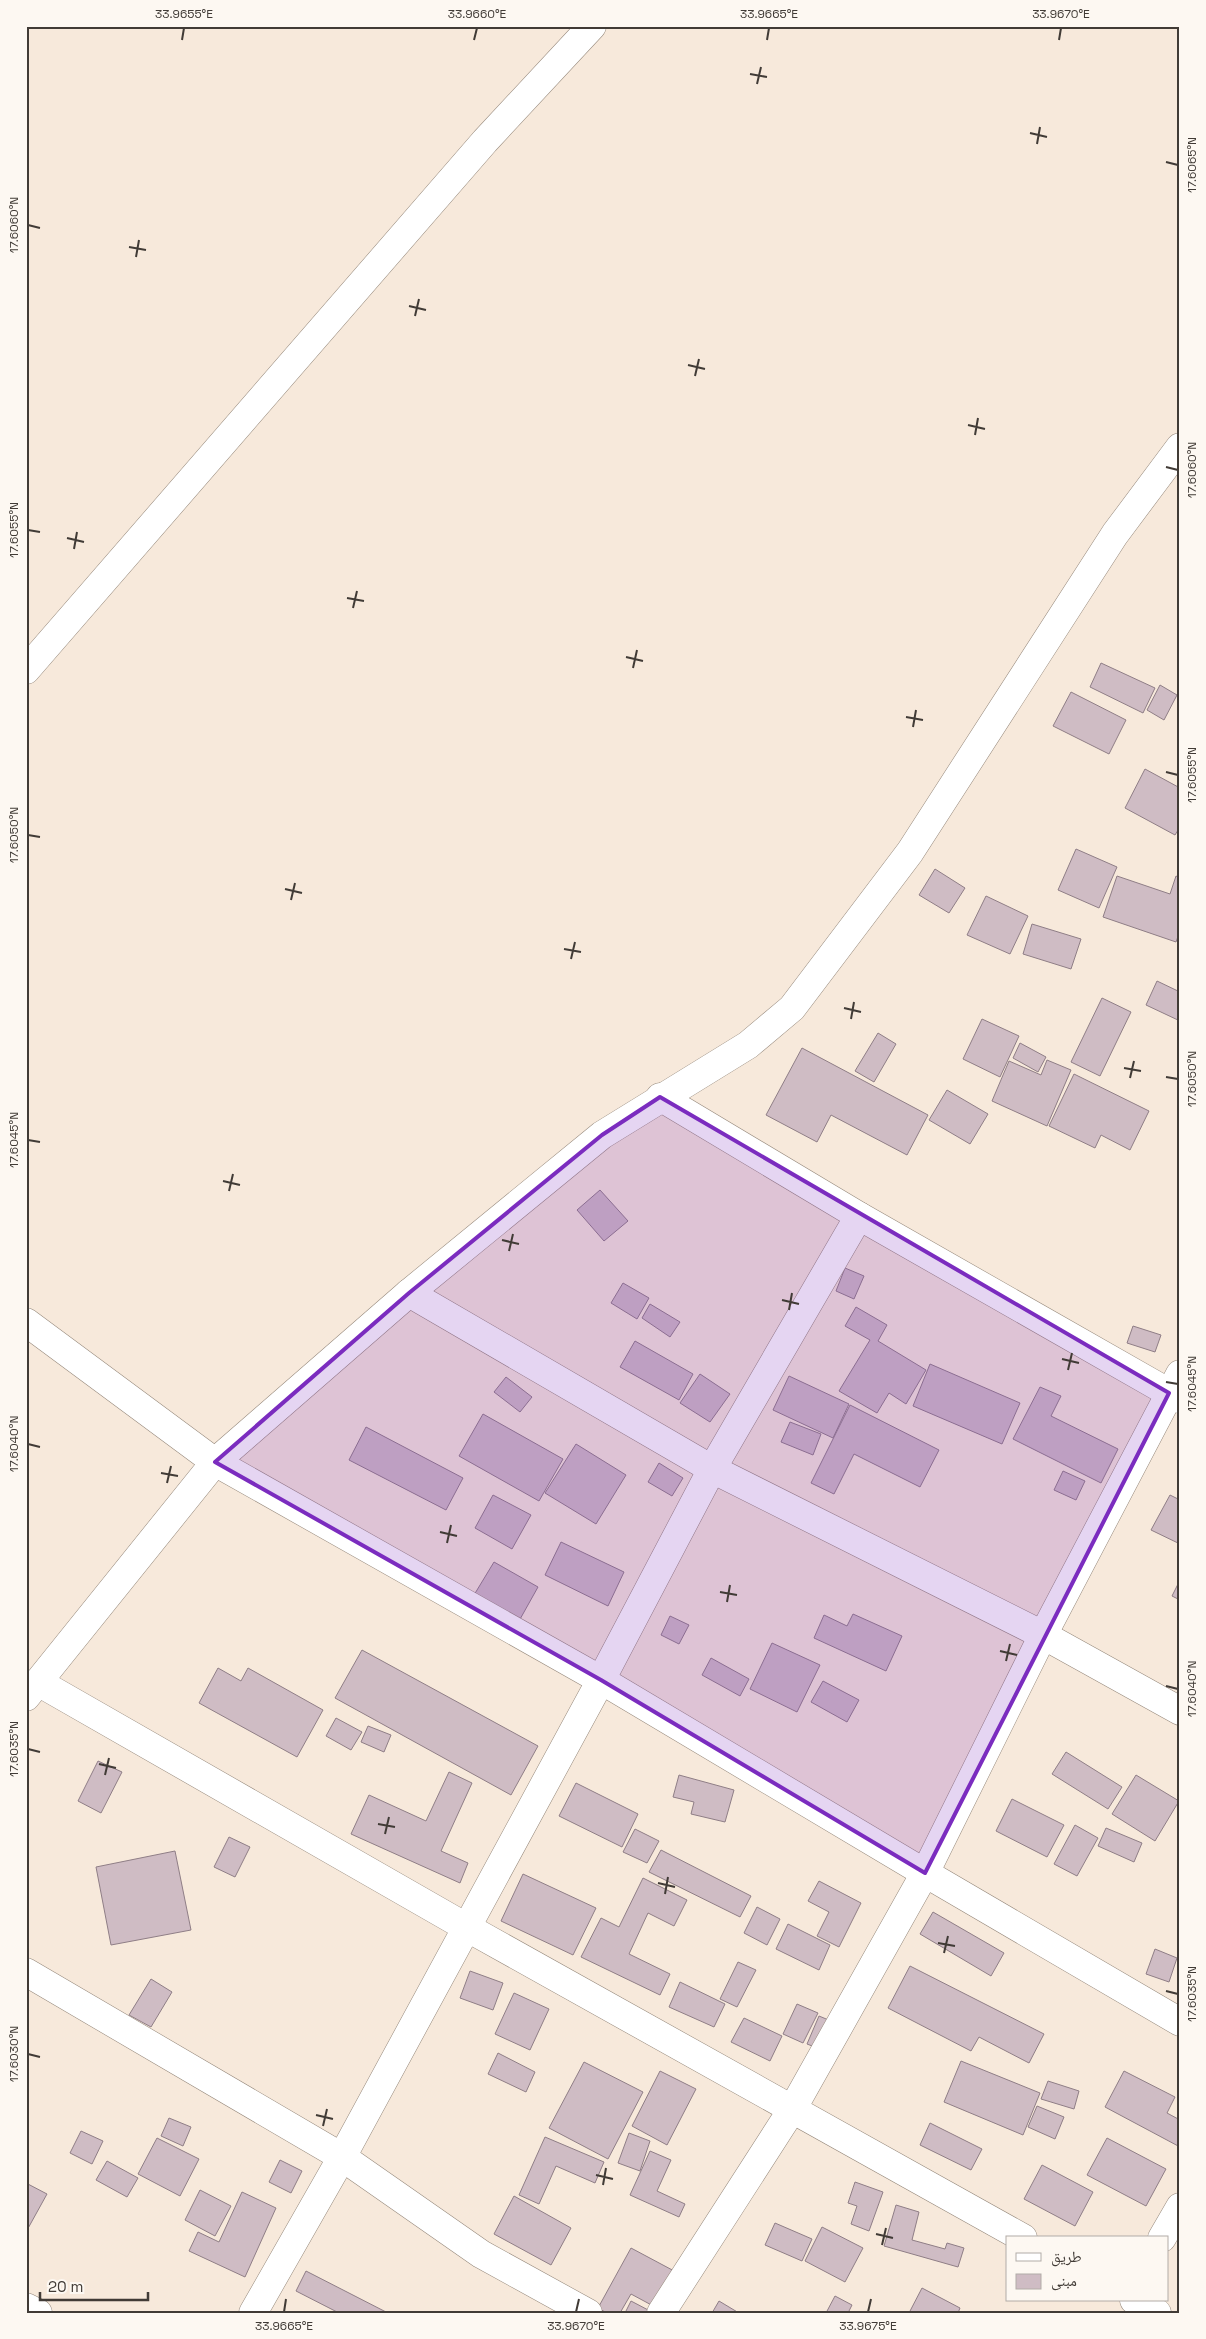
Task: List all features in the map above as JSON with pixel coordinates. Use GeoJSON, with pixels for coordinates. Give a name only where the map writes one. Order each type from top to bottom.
{"type":"FeatureCollection","features":[{"type":"Feature","properties":{"kind":"street"},"geometry":{"type":"LineString","coordinates":[[26,670],[485,141],[592,26]]}},
{"type":"Feature","properties":{"kind":"street"},"geometry":{"type":"LineString","coordinates":[[1019,2236],[793,2108],[32,1689],[215,1462],[409,1293],[602,1135],[660,1097],[748,1045],[792,1008],[910,852],[1115,534],[1180,446]]}},
{"type":"Feature","properties":{"kind":"street"},"geometry":{"type":"LineString","coordinates":[[660,1097],[859,1216],[1176,1389],[1043,1635],[925,1874],[793,2108],[661,2313]]}},
{"type":"Feature","properties":{"kind":"street"},"geometry":{"type":"LineString","coordinates":[[253,2313],[342,2157],[602,1680],[712,1469],[859,1216]]}},
{"type":"Feature","properties":{"kind":"street"},"geometry":{"type":"LineString","coordinates":[[409,1293],[712,1469],[1043,1635],[1180,1710]]}},
{"type":"Feature","properties":{"kind":"street"},"geometry":{"type":"LineString","coordinates":[[26,1322],[215,1462],[602,1680],[925,1874],[1180,2022]]}},
{"type":"Feature","properties":{"kind":"street"},"geometry":{"type":"LineString","coordinates":[[26,1972],[342,2157],[481,2254],[588,2313]]}},
{"type":"Feature","properties":{"kind":"street"},"geometry":{"type":"LineString","coordinates":[[1163,2236],[1180,2207]]}},
{"type":"Feature","properties":{"kind":"street"},"geometry":{"type":"LineString","coordinates":[[1138,2302],[1157,2313]]}},
{"type":"Feature","properties":{"kind":"street"},"geometry":{"type":"LineString","coordinates":[[26,2306],[38,2313]]}},
{"type":"Feature","properties":{"kind":"highlighted area"},"geometry":{"type":"Polygon","coordinates":[[[660,1097],[1169,1393],[925,1873],[601,1680],[215,1462],[409,1293],[602,1135],[660,1097]]]}},
{"type":"Feature","properties":{"kind":"building"},"geometry":{"type":"Polygon","coordinates":[[[1101,663],[1155,688],[1143,713],[1090,687],[1101,663]]]}},
{"type":"Feature","properties":{"kind":"building"},"geometry":{"type":"Polygon","coordinates":[[[1160,685],[1177,695],[1164,720],[1147,710],[1160,685]]]}},
{"type":"Feature","properties":{"kind":"building"},"geometry":{"type":"Polygon","coordinates":[[[1071,692],[1126,720],[1109,754],[1053,726],[1071,692]]]}},
{"type":"Feature","properties":{"kind":"building"},"geometry":{"type":"Polygon","coordinates":[[[1145,769],[1180,788],[1180,827],[1175,835],[1125,808],[1145,769]]]}},
{"type":"Feature","properties":{"kind":"building"},"geometry":{"type":"Polygon","coordinates":[[[1076,849],[1117,867],[1099,908],[1058,890],[1076,849]]]}},
{"type":"Feature","properties":{"kind":"building"},"geometry":{"type":"Polygon","coordinates":[[[935,869],[965,888],[949,913],[919,895],[935,869]]]}},
{"type":"Feature","properties":{"kind":"building"},"geometry":{"type":"Polygon","coordinates":[[[1117,876],[1170,894],[1176,876],[1180,878],[1180,931],[1176,942],[1103,917],[1117,876]]]}},
{"type":"Feature","properties":{"kind":"building"},"geometry":{"type":"Polygon","coordinates":[[[986,896],[1028,916],[1010,954],[967,935],[986,896]]]}},
{"type":"Feature","properties":{"kind":"building"},"geometry":{"type":"Polygon","coordinates":[[[1032,924],[1081,939],[1071,969],[1023,954],[1032,924]]]}},
{"type":"Feature","properties":{"kind":"building"},"geometry":{"type":"Polygon","coordinates":[[[1157,981],[1180,992],[1180,1021],[1146,1005],[1157,981]]]}},
{"type":"Feature","properties":{"kind":"building"},"geometry":{"type":"Polygon","coordinates":[[[1102,998],[1131,1012],[1100,1076],[1071,1062],[1102,998]]]}},
{"type":"Feature","properties":{"kind":"building"},"geometry":{"type":"Polygon","coordinates":[[[982,1019],[1019,1036],[1000,1077],[963,1059],[982,1019]]]}},
{"type":"Feature","properties":{"kind":"building"},"geometry":{"type":"Polygon","coordinates":[[[878,1033],[896,1044],[874,1082],[855,1071],[878,1033]]]}},
{"type":"Feature","properties":{"kind":"building"},"geometry":{"type":"Polygon","coordinates":[[[1020,1043],[1046,1057],[1038,1072],[1013,1058],[1020,1043]]]}},
{"type":"Feature","properties":{"kind":"building"},"geometry":{"type":"Polygon","coordinates":[[[802,1048],[928,1115],[907,1155],[831,1115],[817,1142],[766,1115],[802,1048]]]}},
{"type":"Feature","properties":{"kind":"building"},"geometry":{"type":"Polygon","coordinates":[[[1047,1060],[1071,1070],[1047,1126],[992,1101],[1009,1061],[1041,1075],[1047,1060]]]}},
{"type":"Feature","properties":{"kind":"building"},"geometry":{"type":"Polygon","coordinates":[[[1074,1074],[1149,1111],[1130,1150],[1101,1135],[1095,1148],[1049,1126],[1074,1074]]]}},
{"type":"Feature","properties":{"kind":"building"},"geometry":{"type":"Polygon","coordinates":[[[947,1090],[988,1114],[970,1144],[929,1120],[947,1090]]]}},
{"type":"Feature","properties":{"kind":"building"},"geometry":{"type":"Polygon","coordinates":[[[600,1190],[628,1221],[604,1241],[577,1210],[600,1190]]]}},
{"type":"Feature","properties":{"kind":"building"},"geometry":{"type":"Polygon","coordinates":[[[845,1268],[864,1276],[854,1299],[836,1291],[845,1268]]]}},
{"type":"Feature","properties":{"kind":"building"},"geometry":{"type":"Polygon","coordinates":[[[623,1283],[649,1298],[637,1319],[611,1303],[623,1283]]]}},
{"type":"Feature","properties":{"kind":"building"},"geometry":{"type":"Polygon","coordinates":[[[650,1304],[680,1322],[670,1337],[642,1318],[650,1304]]]}},
{"type":"Feature","properties":{"kind":"building"},"geometry":{"type":"Polygon","coordinates":[[[856,1307],[887,1325],[878,1341],[926,1370],[906,1404],[889,1393],[877,1413],[839,1391],[870,1340],[845,1326],[856,1307]]]}},
{"type":"Feature","properties":{"kind":"building"},"geometry":{"type":"Polygon","coordinates":[[[1133,1326],[1161,1335],[1155,1352],[1127,1343],[1133,1326]]]}},
{"type":"Feature","properties":{"kind":"building"},"geometry":{"type":"Polygon","coordinates":[[[635,1341],[693,1374],[679,1400],[620,1367],[635,1341]]]}},
{"type":"Feature","properties":{"kind":"building"},"geometry":{"type":"Polygon","coordinates":[[[930,1364],[1020,1403],[1002,1444],[913,1406],[930,1364]]]}},
{"type":"Feature","properties":{"kind":"building"},"geometry":{"type":"Polygon","coordinates":[[[700,1374],[730,1394],[710,1422],[680,1403],[700,1374]]]}},
{"type":"Feature","properties":{"kind":"building"},"geometry":{"type":"Polygon","coordinates":[[[789,1376],[849,1404],[833,1438],[773,1410],[789,1376]]]}},
{"type":"Feature","properties":{"kind":"building"},"geometry":{"type":"Polygon","coordinates":[[[506,1377],[532,1397],[520,1412],[494,1392],[506,1377]]]}},
{"type":"Feature","properties":{"kind":"building"},"geometry":{"type":"Polygon","coordinates":[[[1040,1387],[1061,1396],[1051,1416],[1118,1449],[1101,1483],[1013,1439],[1040,1387]]]}},
{"type":"Feature","properties":{"kind":"building"},"geometry":{"type":"Polygon","coordinates":[[[850,1405],[939,1450],[920,1487],[854,1454],[834,1494],[811,1483],[850,1405]]]}},
{"type":"Feature","properties":{"kind":"building"},"geometry":{"type":"Polygon","coordinates":[[[483,1414],[563,1459],[539,1501],[459,1456],[483,1414]]]}},
{"type":"Feature","properties":{"kind":"building"},"geometry":{"type":"Polygon","coordinates":[[[790,1422],[821,1434],[813,1455],[781,1442],[790,1422]]]}},
{"type":"Feature","properties":{"kind":"building"},"geometry":{"type":"Polygon","coordinates":[[[366,1427],[463,1478],[446,1510],[349,1460],[366,1427]]]}},
{"type":"Feature","properties":{"kind":"building"},"geometry":{"type":"Polygon","coordinates":[[[576,1444],[626,1475],[596,1524],[545,1493],[576,1444]]]}},
{"type":"Feature","properties":{"kind":"building"},"geometry":{"type":"Polygon","coordinates":[[[659,1463],[683,1478],[672,1496],[648,1482],[659,1463]]]}},
{"type":"Feature","properties":{"kind":"building"},"geometry":{"type":"Polygon","coordinates":[[[1063,1471],[1085,1481],[1076,1500],[1054,1490],[1063,1471]]]}},
{"type":"Feature","properties":{"kind":"building"},"geometry":{"type":"Polygon","coordinates":[[[493,1495],[531,1515],[512,1549],[475,1528],[493,1495]]]}},
{"type":"Feature","properties":{"kind":"building"},"geometry":{"type":"Polygon","coordinates":[[[1170,1495],[1180,1500],[1180,1544],[1151,1530],[1170,1495]]]}},
{"type":"Feature","properties":{"kind":"building"},"geometry":{"type":"Polygon","coordinates":[[[561,1542],[624,1572],[608,1606],[545,1575],[561,1542]]]}},
{"type":"Feature","properties":{"kind":"building"},"geometry":{"type":"Polygon","coordinates":[[[494,1562],[538,1587],[519,1621],[474,1595],[494,1562]]]}},
{"type":"Feature","properties":{"kind":"building"},"geometry":{"type":"Polygon","coordinates":[[[1180,1580],[1180,1600],[1172,1596],[1180,1580]]]}},
{"type":"Feature","properties":{"kind":"building"},"geometry":{"type":"Polygon","coordinates":[[[853,1614],[902,1636],[886,1671],[814,1638],[824,1615],[847,1626],[853,1614]]]}},
{"type":"Feature","properties":{"kind":"building"},"geometry":{"type":"Polygon","coordinates":[[[670,1616],[689,1625],[679,1644],[661,1635],[670,1616]]]}},
{"type":"Feature","properties":{"kind":"building"},"geometry":{"type":"Polygon","coordinates":[[[772,1643],[820,1665],[797,1712],[750,1689],[772,1643]]]}},
{"type":"Feature","properties":{"kind":"building"},"geometry":{"type":"Polygon","coordinates":[[[362,1650],[538,1746],[511,1795],[335,1698],[362,1650]]]}},
{"type":"Feature","properties":{"kind":"building"},"geometry":{"type":"Polygon","coordinates":[[[711,1658],[749,1679],[740,1696],[702,1675],[711,1658]]]}},
{"type":"Feature","properties":{"kind":"building"},"geometry":{"type":"Polygon","coordinates":[[[218,1668],[241,1681],[248,1668],[323,1710],[297,1757],[199,1703],[218,1668]]]}},
{"type":"Feature","properties":{"kind":"building"},"geometry":{"type":"Polygon","coordinates":[[[823,1681],[859,1700],[847,1722],[811,1702],[823,1681]]]}},
{"type":"Feature","properties":{"kind":"building"},"geometry":{"type":"Polygon","coordinates":[[[336,1718],[362,1732],[351,1750],[326,1736],[336,1718]]]}},
{"type":"Feature","properties":{"kind":"building"},"geometry":{"type":"Polygon","coordinates":[[[368,1726],[391,1735],[384,1752],[361,1742],[368,1726]]]}},
{"type":"Feature","properties":{"kind":"building"},"geometry":{"type":"Polygon","coordinates":[[[1066,1752],[1122,1787],[1108,1809],[1052,1774],[1066,1752]]]}},
{"type":"Feature","properties":{"kind":"building"},"geometry":{"type":"Polygon","coordinates":[[[98,1761],[122,1772],[101,1813],[78,1801],[98,1761]]]}},
{"type":"Feature","properties":{"kind":"building"},"geometry":{"type":"Polygon","coordinates":[[[449,1772],[472,1783],[441,1851],[468,1863],[460,1883],[351,1834],[369,1795],[426,1821],[449,1772]]]}},
{"type":"Feature","properties":{"kind":"building"},"geometry":{"type":"Polygon","coordinates":[[[679,1775],[734,1790],[725,1822],[691,1814],[694,1802],[673,1797],[679,1775]]]}},
{"type":"Feature","properties":{"kind":"building"},"geometry":{"type":"Polygon","coordinates":[[[1136,1775],[1179,1801],[1155,1841],[1112,1814],[1136,1775]]]}},
{"type":"Feature","properties":{"kind":"building"},"geometry":{"type":"Polygon","coordinates":[[[576,1783],[638,1814],[622,1847],[559,1816],[576,1783]]]}},
{"type":"Feature","properties":{"kind":"building"},"geometry":{"type":"Polygon","coordinates":[[[1012,1799],[1064,1825],[1047,1857],[996,1831],[1012,1799]]]}},
{"type":"Feature","properties":{"kind":"building"},"geometry":{"type":"Polygon","coordinates":[[[1075,1825],[1098,1838],[1077,1876],[1054,1864],[1075,1825]]]}},
{"type":"Feature","properties":{"kind":"building"},"geometry":{"type":"Polygon","coordinates":[[[1106,1828],[1142,1843],[1134,1862],[1098,1846],[1106,1828]]]}},
{"type":"Feature","properties":{"kind":"building"},"geometry":{"type":"Polygon","coordinates":[[[635,1829],[659,1841],[647,1863],[623,1852],[635,1829]]]}},
{"type":"Feature","properties":{"kind":"building"},"geometry":{"type":"Polygon","coordinates":[[[229,1837],[250,1847],[235,1877],[214,1867],[229,1837]]]}},
{"type":"Feature","properties":{"kind":"building"},"geometry":{"type":"Polygon","coordinates":[[[661,1850],[751,1896],[740,1917],[649,1872],[661,1850]]]}},
{"type":"Feature","properties":{"kind":"building"},"geometry":{"type":"Polygon","coordinates":[[[175,1851],[191,1930],[111,1945],[96,1867],[175,1851]]]}},
{"type":"Feature","properties":{"kind":"building"},"geometry":{"type":"Polygon","coordinates":[[[523,1874],[596,1908],[573,1955],[501,1921],[523,1874]]]}},
{"type":"Feature","properties":{"kind":"building"},"geometry":{"type":"Polygon","coordinates":[[[643,1878],[687,1900],[674,1926],[648,1913],[629,1954],[670,1974],[660,1995],[581,1957],[601,1918],[619,1927],[643,1878]]]}},
{"type":"Feature","properties":{"kind":"building"},"geometry":{"type":"Polygon","coordinates":[[[819,1881],[861,1903],[839,1947],[817,1936],[829,1912],[808,1901],[819,1881]]]}},
{"type":"Feature","properties":{"kind":"building"},"geometry":{"type":"Polygon","coordinates":[[[757,1907],[780,1919],[767,1945],[744,1933],[757,1907]]]}},
{"type":"Feature","properties":{"kind":"building"},"geometry":{"type":"Polygon","coordinates":[[[933,1912],[1004,1953],[991,1976],[920,1934],[933,1912]]]}},
{"type":"Feature","properties":{"kind":"building"},"geometry":{"type":"Polygon","coordinates":[[[788,1924],[830,1945],[819,1970],[776,1949],[788,1924]]]}},
{"type":"Feature","properties":{"kind":"building"},"geometry":{"type":"Polygon","coordinates":[[[1155,1949],[1177,1958],[1169,1982],[1146,1974],[1155,1949]]]}},
{"type":"Feature","properties":{"kind":"building"},"geometry":{"type":"Polygon","coordinates":[[[738,1962],[756,1970],[737,2007],[720,1999],[738,1962]]]}},
{"type":"Feature","properties":{"kind":"building"},"geometry":{"type":"Polygon","coordinates":[[[910,1966],[1044,2034],[1029,2063],[979,2037],[971,2051],[888,2008],[910,1966]]]}},
{"type":"Feature","properties":{"kind":"building"},"geometry":{"type":"Polygon","coordinates":[[[470,1971],[503,1983],[493,2010],[460,1998],[470,1971]]]}},
{"type":"Feature","properties":{"kind":"building"},"geometry":{"type":"Polygon","coordinates":[[[151,1979],[172,1992],[151,2027],[129,2015],[151,1979]]]}},
{"type":"Feature","properties":{"kind":"building"},"geometry":{"type":"Polygon","coordinates":[[[680,1982],[725,2004],[714,2027],[669,2007],[680,1982]]]}},
{"type":"Feature","properties":{"kind":"building"},"geometry":{"type":"Polygon","coordinates":[[[514,1993],[549,2009],[530,2050],[495,2034],[514,1993]]]}},
{"type":"Feature","properties":{"kind":"building"},"geometry":{"type":"Polygon","coordinates":[[[797,2004],[818,2013],[803,2043],[783,2034],[797,2004]]]}},
{"type":"Feature","properties":{"kind":"building"},"geometry":{"type":"Polygon","coordinates":[[[819,2016],[831,2021],[820,2049],[807,2044],[819,2016]]]}},
{"type":"Feature","properties":{"kind":"building"},"geometry":{"type":"Polygon","coordinates":[[[744,2018],[782,2036],[770,2061],[731,2042],[744,2018]]]}},
{"type":"Feature","properties":{"kind":"building"},"geometry":{"type":"Polygon","coordinates":[[[498,2053],[535,2072],[526,2092],[488,2074],[498,2053]]]}},
{"type":"Feature","properties":{"kind":"building"},"geometry":{"type":"Polygon","coordinates":[[[961,2061],[1040,2093],[1023,2135],[944,2102],[961,2061]]]}},
{"type":"Feature","properties":{"kind":"building"},"geometry":{"type":"Polygon","coordinates":[[[584,2062],[643,2092],[608,2159],[549,2128],[584,2062]]]}},
{"type":"Feature","properties":{"kind":"building"},"geometry":{"type":"Polygon","coordinates":[[[660,2071],[696,2089],[667,2145],[632,2126],[660,2071]]]}},
{"type":"Feature","properties":{"kind":"building"},"geometry":{"type":"Polygon","coordinates":[[[1124,2071],[1175,2097],[1167,2113],[1180,2120],[1180,2147],[1105,2107],[1124,2071]]]}},
{"type":"Feature","properties":{"kind":"building"},"geometry":{"type":"Polygon","coordinates":[[[1048,2081],[1079,2091],[1074,2109],[1041,2099],[1048,2081]]]}},
{"type":"Feature","properties":{"kind":"building"},"geometry":{"type":"Polygon","coordinates":[[[1037,2106],[1064,2117],[1055,2139],[1028,2127],[1037,2106]]]}},
{"type":"Feature","properties":{"kind":"building"},"geometry":{"type":"Polygon","coordinates":[[[169,2118],[191,2127],[183,2146],[161,2136],[169,2118]]]}},
{"type":"Feature","properties":{"kind":"building"},"geometry":{"type":"Polygon","coordinates":[[[930,2123],[982,2149],[971,2170],[920,2145],[930,2123]]]}},
{"type":"Feature","properties":{"kind":"building"},"geometry":{"type":"Polygon","coordinates":[[[81,2131],[103,2141],[92,2164],[70,2153],[81,2131]]]}},
{"type":"Feature","properties":{"kind":"building"},"geometry":{"type":"Polygon","coordinates":[[[629,2133],[650,2141],[640,2171],[618,2163],[629,2133]]]}},
{"type":"Feature","properties":{"kind":"building"},"geometry":{"type":"Polygon","coordinates":[[[545,2137],[604,2162],[595,2183],[556,2166],[539,2204],[519,2195],[545,2137]]]}},
{"type":"Feature","properties":{"kind":"building"},"geometry":{"type":"Polygon","coordinates":[[[157,2138],[199,2159],[180,2196],[138,2174],[157,2138]]]}},
{"type":"Feature","properties":{"kind":"building"},"geometry":{"type":"Polygon","coordinates":[[[1107,2138],[1166,2169],[1146,2206],[1087,2175],[1107,2138]]]}},
{"type":"Feature","properties":{"kind":"building"},"geometry":{"type":"Polygon","coordinates":[[[650,2151],[671,2160],[657,2191],[685,2204],[679,2217],[630,2195],[650,2151]]]}},
{"type":"Feature","properties":{"kind":"building"},"geometry":{"type":"Polygon","coordinates":[[[280,2160],[302,2171],[291,2193],[269,2182],[280,2160]]]}},
{"type":"Feature","properties":{"kind":"building"},"geometry":{"type":"Polygon","coordinates":[[[107,2161],[138,2178],[127,2197],[96,2180],[107,2161]]]}},
{"type":"Feature","properties":{"kind":"building"},"geometry":{"type":"Polygon","coordinates":[[[1042,2165],[1093,2192],[1075,2226],[1024,2199],[1042,2165]]]}},
{"type":"Feature","properties":{"kind":"building"},"geometry":{"type":"Polygon","coordinates":[[[855,2182],[883,2192],[869,2231],[851,2224],[857,2206],[848,2203],[855,2182]]]}},
{"type":"Feature","properties":{"kind":"building"},"geometry":{"type":"Polygon","coordinates":[[[26,2183],[47,2194],[26,2232],[26,2183]]]}},
{"type":"Feature","properties":{"kind":"building"},"geometry":{"type":"Polygon","coordinates":[[[200,2190],[231,2206],[215,2236],[185,2220],[200,2190]]]}},
{"type":"Feature","properties":{"kind":"building"},"geometry":{"type":"Polygon","coordinates":[[[242,2192],[276,2208],[245,2277],[189,2251],[198,2232],[219,2242],[242,2192]]]}},
{"type":"Feature","properties":{"kind":"building"},"geometry":{"type":"Polygon","coordinates":[[[514,2196],[571,2228],[551,2265],[494,2234],[514,2196]]]}},
{"type":"Feature","properties":{"kind":"building"},"geometry":{"type":"Polygon","coordinates":[[[896,2205],[919,2212],[912,2240],[945,2249],[947,2243],[964,2248],[958,2267],[884,2246],[896,2205]]]}},
{"type":"Feature","properties":{"kind":"building"},"geometry":{"type":"Polygon","coordinates":[[[775,2223],[812,2239],[802,2261],[765,2245],[775,2223]]]}},
{"type":"Feature","properties":{"kind":"building"},"geometry":{"type":"Polygon","coordinates":[[[822,2227],[863,2248],[845,2282],[805,2261],[822,2227]]]}},
{"type":"Feature","properties":{"kind":"building"},"geometry":{"type":"Polygon","coordinates":[[[631,2248],[676,2272],[657,2308],[631,2294],[620,2313],[607,2313],[598,2308],[631,2248]]]}},
{"type":"Feature","properties":{"kind":"building"},"geometry":{"type":"Polygon","coordinates":[[[306,2271],[388,2313],[339,2313],[296,2291],[306,2271]]]}},
{"type":"Feature","properties":{"kind":"building"},"geometry":{"type":"Polygon","coordinates":[[[922,2288],[960,2308],[958,2313],[909,2313],[922,2288]]]}},
{"type":"Feature","properties":{"kind":"building"},"geometry":{"type":"Polygon","coordinates":[[[835,2296],[852,2305],[848,2313],[826,2313],[835,2296]]]}},
{"type":"Feature","properties":{"kind":"building"},"geometry":{"type":"Polygon","coordinates":[[[631,2301],[652,2312],[625,2313],[631,2301]]]}},
{"type":"Feature","properties":{"kind":"building"},"geometry":{"type":"Polygon","coordinates":[[[719,2301],[739,2313],[712,2313],[719,2301]]]}}]}
